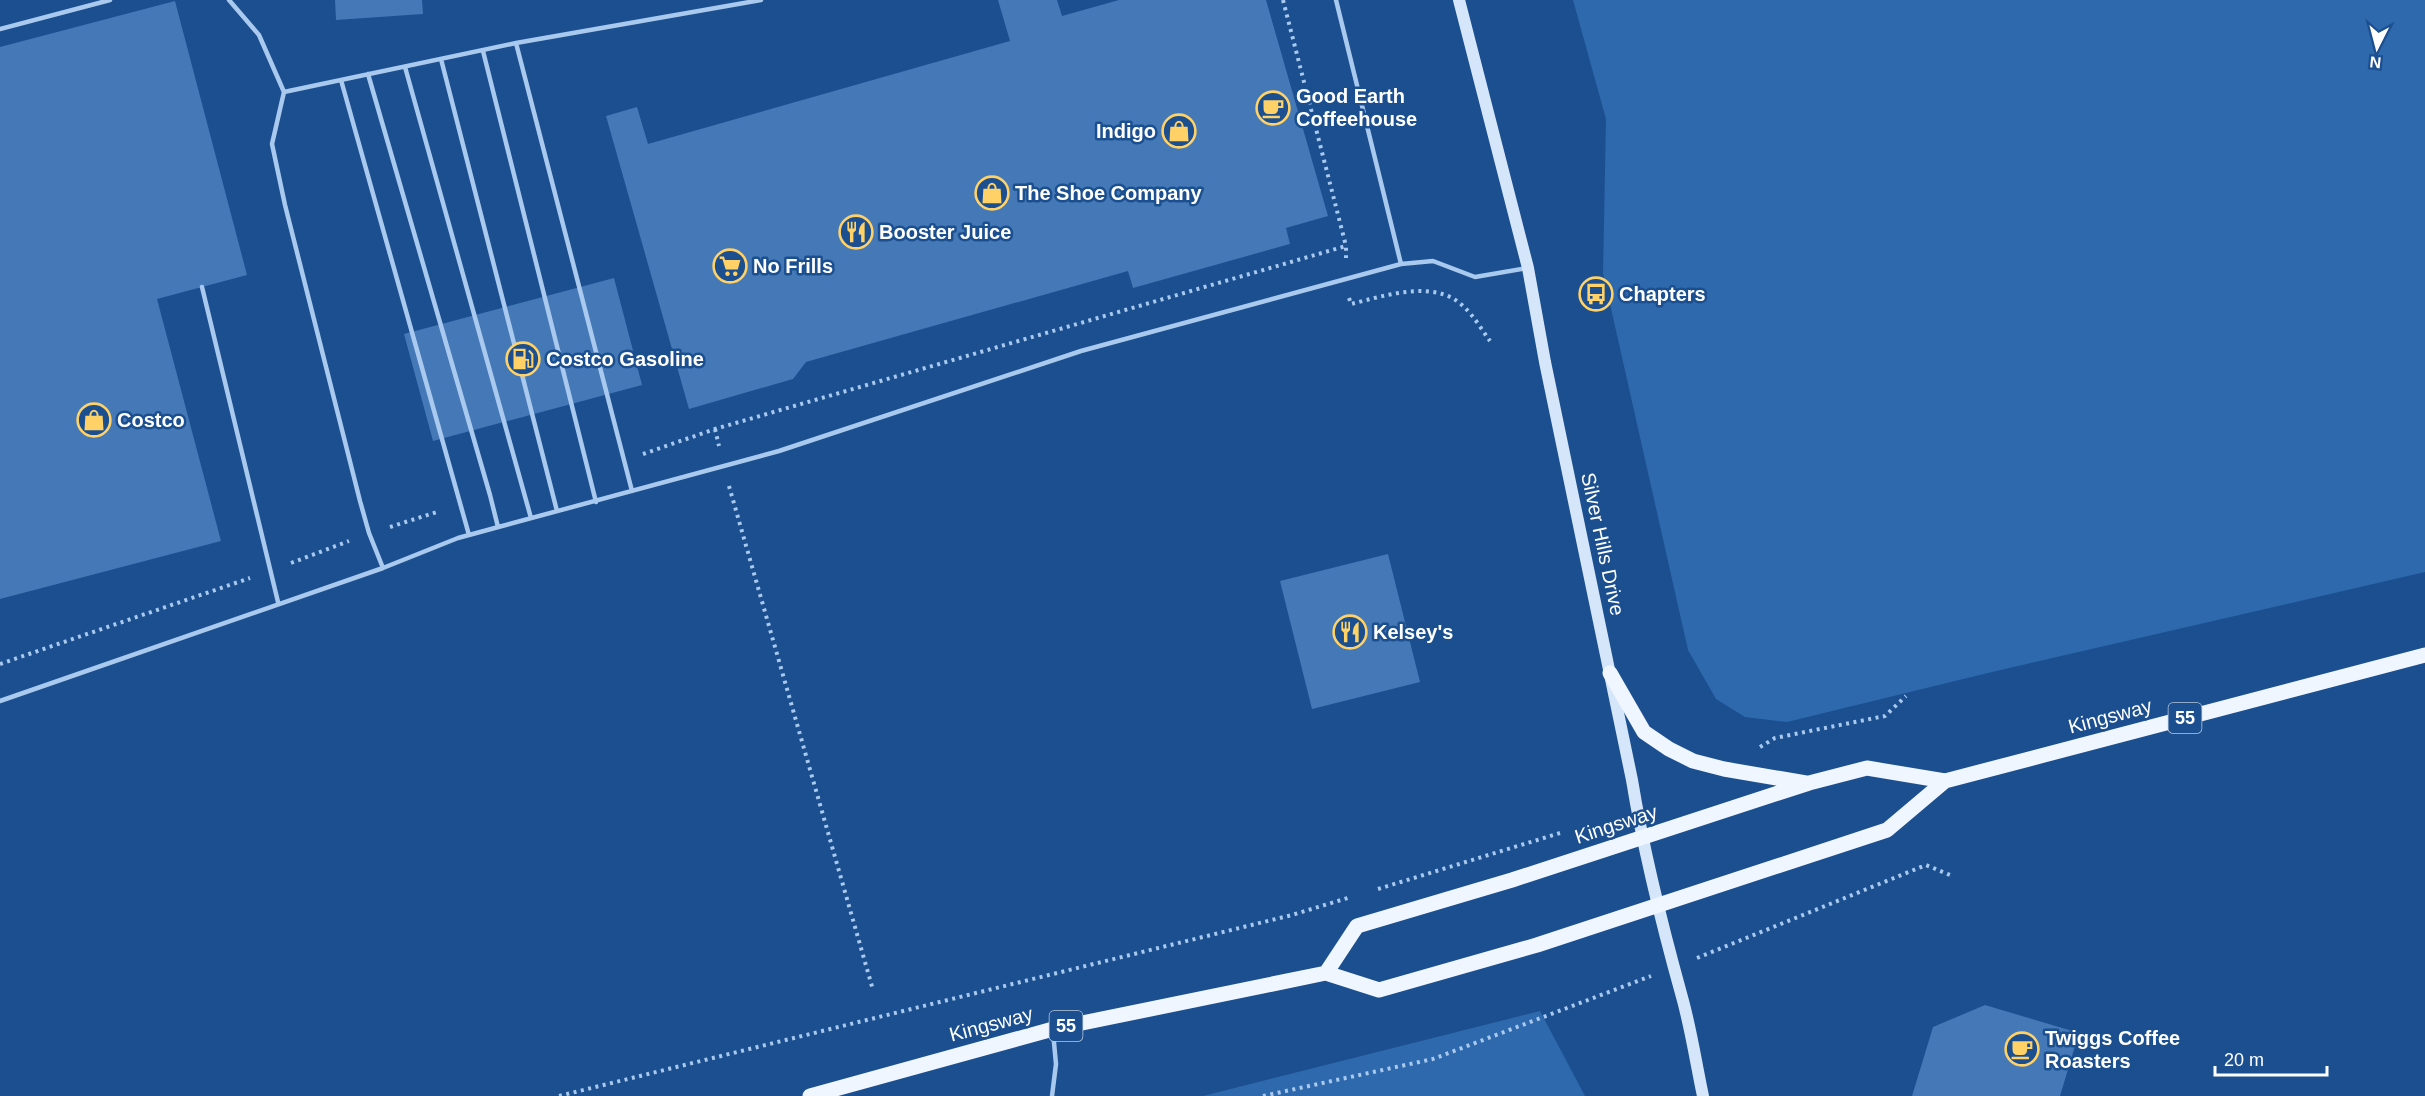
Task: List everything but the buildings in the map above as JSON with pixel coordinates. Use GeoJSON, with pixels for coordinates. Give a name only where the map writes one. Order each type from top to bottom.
{"type":"FeatureCollection","features":[{"type":"Feature","properties":{"kind":"main road","name":"Kingsway"},"geometry":{"type":"LineString","coordinates":[[1326,973],[1357,926],[1512,880],[1809,783],[1867,768],[1945,781],[2425,655]]}},
{"type":"Feature","properties":{"kind":"main road"},"geometry":{"type":"LineString","coordinates":[[1610,673],[1644,732],[1669,749],[1693,760],[1724,769],[1809,783]]}},
{"type":"Feature","properties":{"kind":"main road","name":"Kingsway"},"geometry":{"type":"LineString","coordinates":[[810,1096],[1053,1029],[1326,973],[1379,990],[1537,945],[1887,830],[1945,781]]}},
{"type":"Feature","properties":{"kind":"street","name":"Silver Hills Drive"},"geometry":{"type":"LineString","coordinates":[[1460,0],[1528,268],[1545,362],[1632,780],[1641,838],[1656,906],[1682,997],[1703,1096]]}},
{"type":"Feature","properties":{"kind":"lane"},"geometry":{"type":"LineString","coordinates":[[0,29],[110,0]]}},
{"type":"Feature","properties":{"kind":"lane"},"geometry":{"type":"LineString","coordinates":[[229,0],[260,35],[284,92],[272,144],[285,205],[369,533],[383,568]]}},
{"type":"Feature","properties":{"kind":"lane"},"geometry":{"type":"LineString","coordinates":[[284,92],[516,43],[762,0]]}},
{"type":"Feature","properties":{"kind":"lane"},"geometry":{"type":"LineString","coordinates":[[1336,0],[1401,264]]}},
{"type":"Feature","properties":{"kind":"lane"},"geometry":{"type":"LineString","coordinates":[[516,43],[632,492]]}},
{"type":"Feature","properties":{"kind":"lane"},"geometry":{"type":"LineString","coordinates":[[483,51],[596,502]]}},
{"type":"Feature","properties":{"kind":"lane"},"geometry":{"type":"LineString","coordinates":[[441,59],[557,511]]}},
{"type":"Feature","properties":{"kind":"lane"},"geometry":{"type":"LineString","coordinates":[[405,67],[531,518]]}},
{"type":"Feature","properties":{"kind":"lane"},"geometry":{"type":"LineString","coordinates":[[368,74],[498,527]]}},
{"type":"Feature","properties":{"kind":"lane"},"geometry":{"type":"LineString","coordinates":[[340,80],[469,535]]}},
{"type":"Feature","properties":{"kind":"lane"},"geometry":{"type":"LineString","coordinates":[[0,701],[278,602],[383,568],[469,535],[779,451],[1081,351],[1401,264],[1432,261],[1476,277],[1528,268]]}},
{"type":"Feature","properties":{"kind":"lane"},"geometry":{"type":"LineString","coordinates":[[202,287],[278,602]]}},
{"type":"Feature","properties":{"kind":"lane"},"geometry":{"type":"LineString","coordinates":[[1052,1096],[1056,1064],[1053,1029]]}},
{"type":"Feature","properties":{"kind":"path"},"geometry":{"type":"LineString","coordinates":[[1282,0],[1346,246],[1345,280],[1351,304],[1394,294],[1427,291],[1446,296],[1463,305],[1490,341]]}},
{"type":"Feature","properties":{"kind":"path"},"geometry":{"type":"LineString","coordinates":[[624,460],[715,429],[1346,246]]}},
{"type":"Feature","properties":{"kind":"path"},"geometry":{"type":"LineString","coordinates":[[715,429],[873,990]]}},
{"type":"Feature","properties":{"kind":"path"},"geometry":{"type":"LineString","coordinates":[[0,663],[270,571],[369,533],[460,505]]}},
{"type":"Feature","properties":{"kind":"path"},"geometry":{"type":"LineString","coordinates":[[1724,769],[1775,738],[1885,716],[1906,696]]}},
{"type":"Feature","properties":{"kind":"path"},"geometry":{"type":"LineString","coordinates":[[1370,891],[1571,830]]}},
{"type":"Feature","properties":{"kind":"path"},"geometry":{"type":"LineString","coordinates":[[1263,1096],[1433,1059],[1556,1014],[1926,865],[1950,875]]}},
{"type":"Feature","properties":{"kind":"path"},"geometry":{"type":"LineString","coordinates":[[559,1096],[1292,915],[1359,894]]}},
{"type":"Feature","properties":{"kind":"shaded area"},"geometry":{"type":"Polygon","coordinates":[[[1573,0],[2425,0],[2425,572],[1787,722],[1745,717],[1716,699],[1688,650],[1603,273],[1606,119],[1573,0]]]}},
{"type":"Feature","properties":{"kind":"shaded area"},"geometry":{"type":"Polygon","coordinates":[[[1540,1011],[1585,1096],[1203,1096],[1540,1011]]]}},
{"type":"Feature","properties":{"kind":"place","name":"Good Earth Coffeehouse"},"geometry":{"type":"Point","coordinates":[1273,108]}},
{"type":"Feature","properties":{"kind":"place","name":"Indigo"},"geometry":{"type":"Point","coordinates":[1179,131]}},
{"type":"Feature","properties":{"kind":"place","name":"The Shoe Company"},"geometry":{"type":"Point","coordinates":[992,193]}},
{"type":"Feature","properties":{"kind":"place","name":"Booster Juice"},"geometry":{"type":"Point","coordinates":[856,232]}},
{"type":"Feature","properties":{"kind":"place","name":"No Frills"},"geometry":{"type":"Point","coordinates":[730,266]}},
{"type":"Feature","properties":{"kind":"place","name":"Chapters"},"geometry":{"type":"Point","coordinates":[1596,294]}},
{"type":"Feature","properties":{"kind":"place","name":"Costco Gasoline"},"geometry":{"type":"Point","coordinates":[523,359]}},
{"type":"Feature","properties":{"kind":"place","name":"Costco"},"geometry":{"type":"Point","coordinates":[94,420]}},
{"type":"Feature","properties":{"kind":"place","name":"Kelsey's"},"geometry":{"type":"Point","coordinates":[1350,632]}},
{"type":"Feature","properties":{"kind":"place","name":"Twiggs Coffee Roasters"},"geometry":{"type":"Point","coordinates":[2022,1049]}}]}
